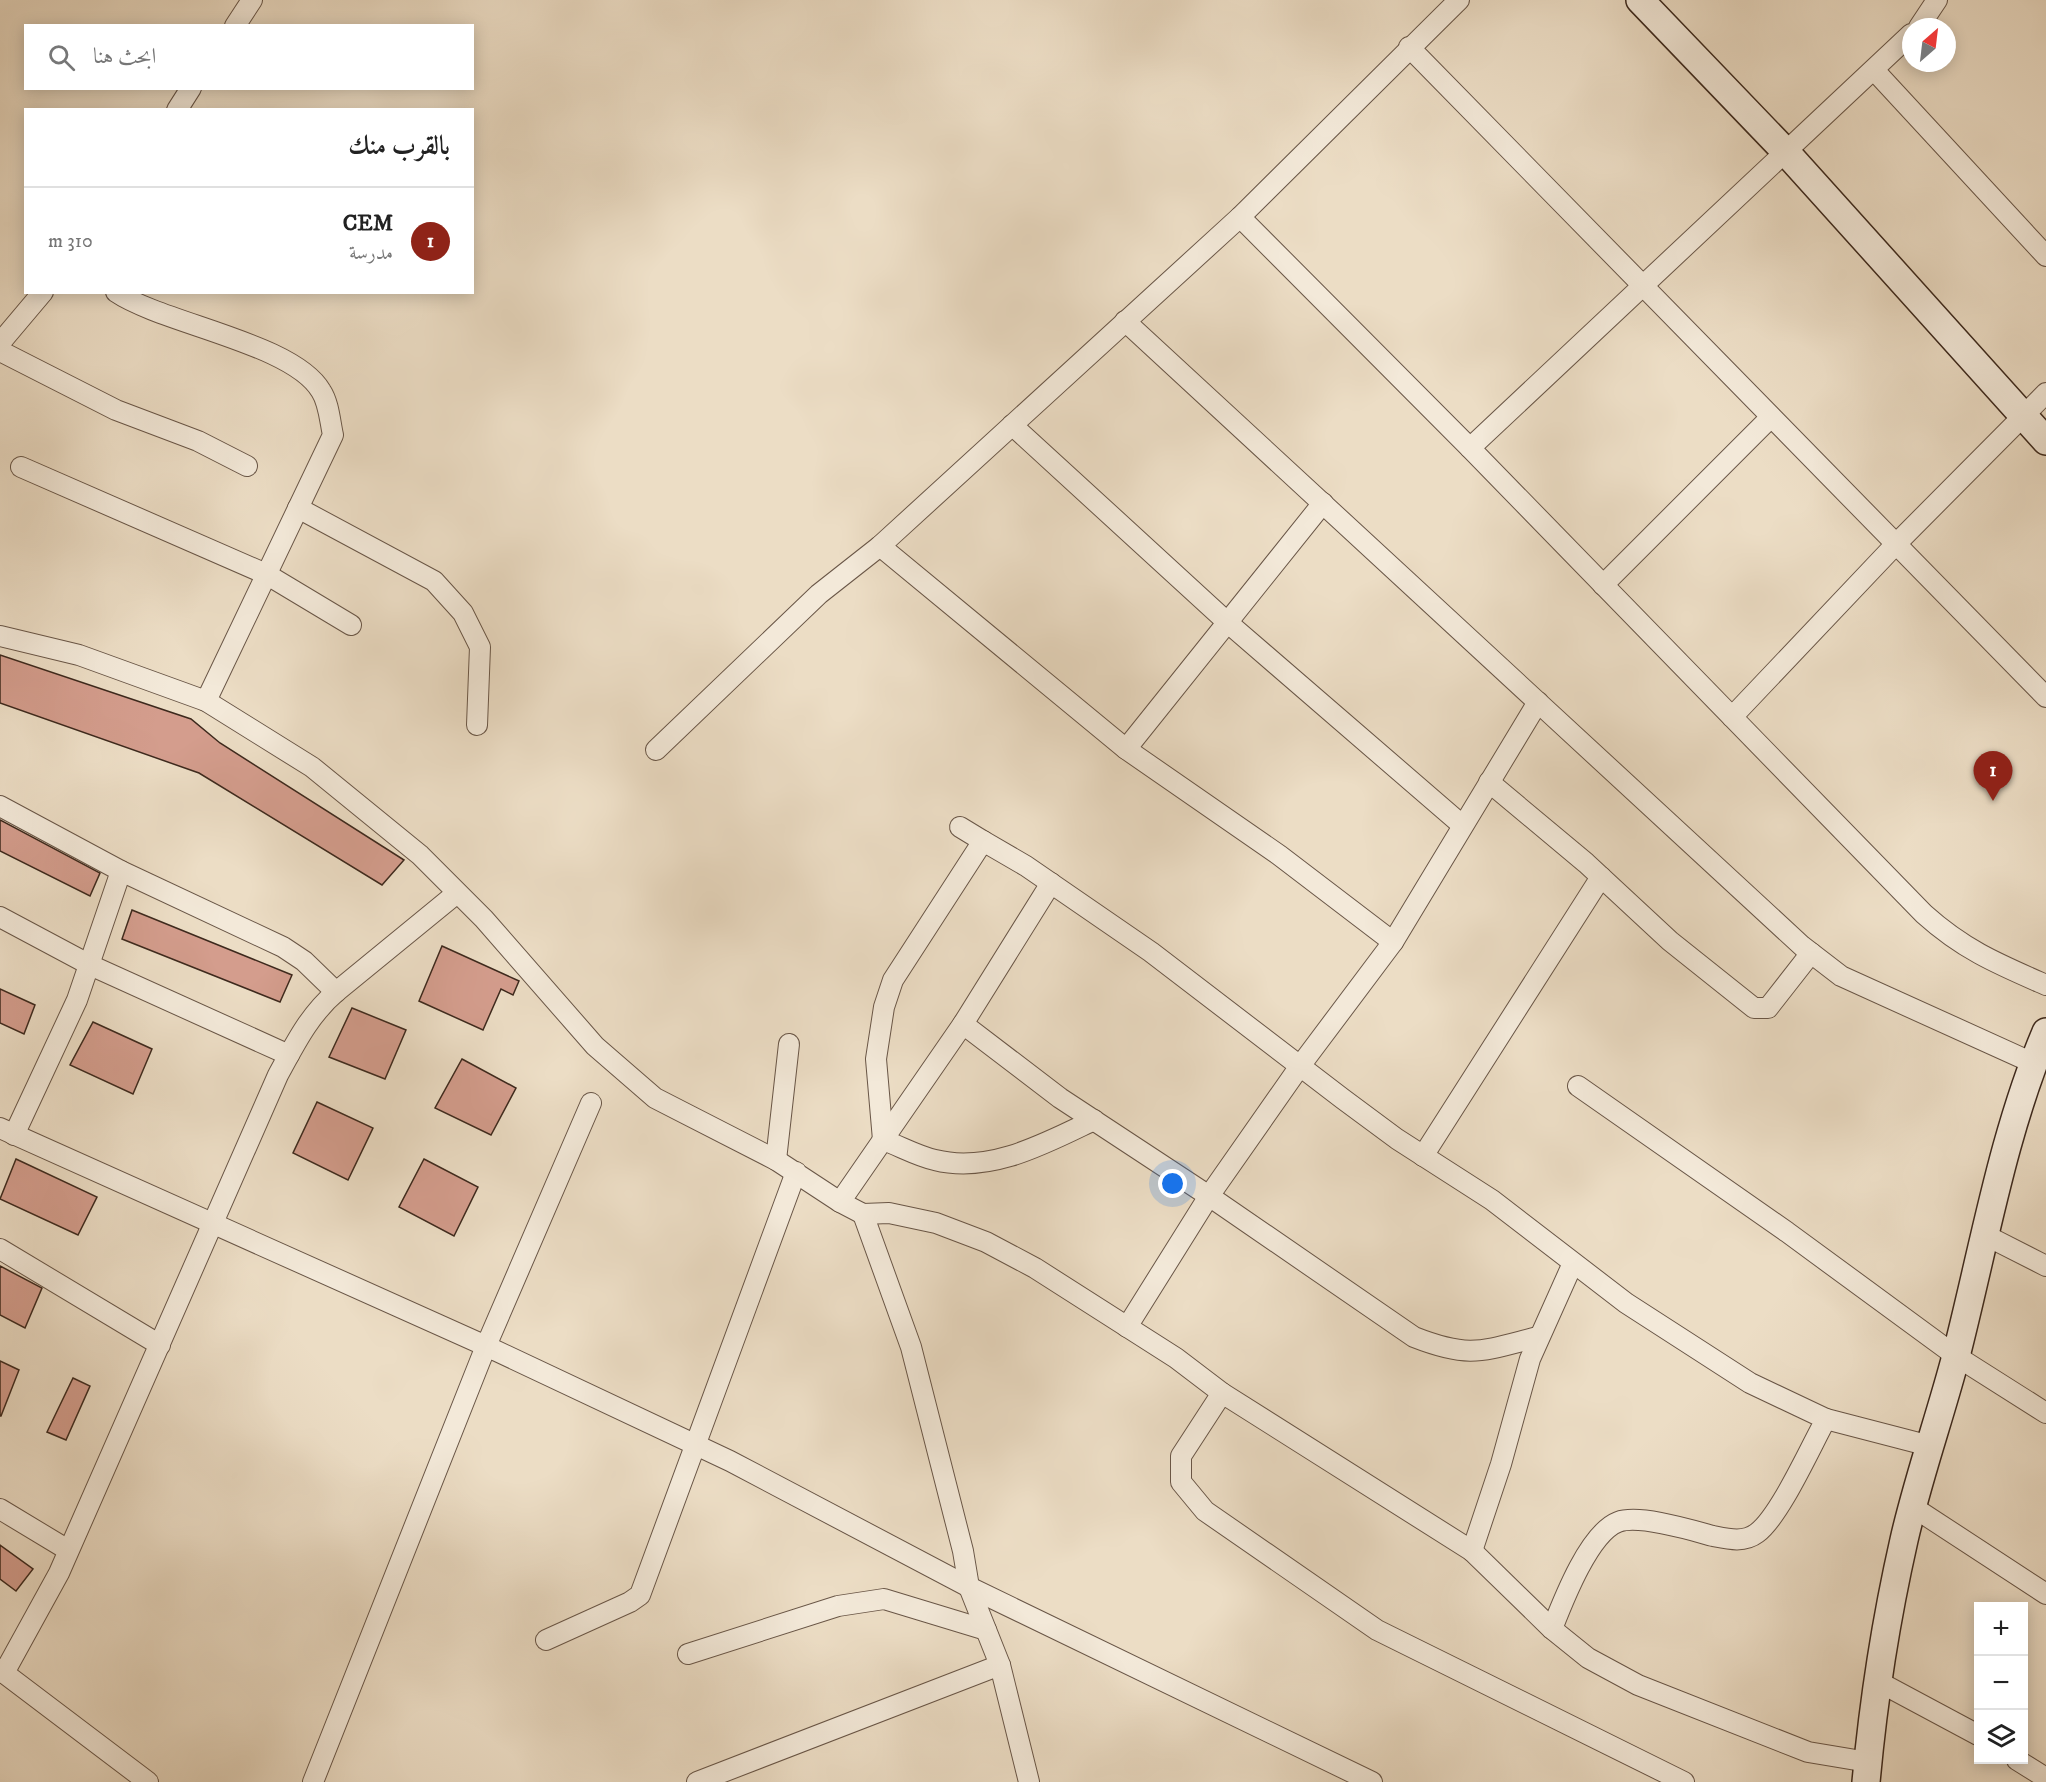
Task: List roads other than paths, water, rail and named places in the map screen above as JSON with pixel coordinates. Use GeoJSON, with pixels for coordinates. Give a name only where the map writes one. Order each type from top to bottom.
{"type":"FeatureCollection","features":[{"type":"Feature","properties":{"kind":"main road"},"geometry":{"type":"LineString","coordinates":[[1640,0],[1785,151],[2046,441]]}},
{"type":"Feature","properties":{"kind":"main road"},"geometry":{"type":"LineString","coordinates":[[1867,1772],[1879,1682],[1904,1539],[1956,1356],[2003,1160],[2033,1063],[2046,1032]]}},
{"type":"Feature","properties":{"kind":"street"},"geometry":{"type":"LineString","coordinates":[[236,24],[252,0]]}},
{"type":"Feature","properties":{"kind":"street"},"geometry":{"type":"LineString","coordinates":[[656,750],[819,594],[880,546],[1240,217],[1409,47],[1459,0]]}},
{"type":"Feature","properties":{"kind":"street"},"geometry":{"type":"LineString","coordinates":[[1925,18],[1937,0]]}},
{"type":"Feature","properties":{"kind":"street"},"geometry":{"type":"LineString","coordinates":[[1470,448],[1902,43]]}},
{"type":"Feature","properties":{"kind":"street"},"geometry":{"type":"LineString","coordinates":[[1409,47],[2046,697]]}},
{"type":"Feature","properties":{"kind":"street"},"geometry":{"type":"LineString","coordinates":[[1874,70],[2046,256]]}},
{"type":"Feature","properties":{"kind":"street"},"geometry":{"type":"LineString","coordinates":[[178,108],[190,90]]}},
{"type":"Feature","properties":{"kind":"street"},"geometry":{"type":"LineString","coordinates":[[1240,217],[1470,448],[1949,937],[1974,953],[2046,985]]}},
{"type":"Feature","properties":{"kind":"street"},"geometry":{"type":"LineString","coordinates":[[0,343],[41,294]]}},
{"type":"Feature","properties":{"kind":"street"},"geometry":{"type":"LineString","coordinates":[[121,294],[294,365],[321,390],[333,435],[206,701]]}},
{"type":"Feature","properties":{"kind":"street"},"geometry":{"type":"LineString","coordinates":[[1125,321],[1811,953],[1841,976],[2033,1063]]}},
{"type":"Feature","properties":{"kind":"street"},"geometry":{"type":"LineString","coordinates":[[0,351],[116,410],[198,441],[247,466]]}},
{"type":"Feature","properties":{"kind":"street"},"geometry":{"type":"LineString","coordinates":[[1732,717],[1896,544],[2046,393]]}},
{"type":"Feature","properties":{"kind":"street"},"geometry":{"type":"LineString","coordinates":[[1603,585],[1772,417]]}},
{"type":"Feature","properties":{"kind":"street"},"geometry":{"type":"LineString","coordinates":[[1012,425],[1227,622],[1462,825]]}},
{"type":"Feature","properties":{"kind":"street"},"geometry":{"type":"LineString","coordinates":[[21,467],[266,574],[351,625]]}},
{"type":"Feature","properties":{"kind":"street"},"geometry":{"type":"LineString","coordinates":[[1126,749],[1323,503]]}},
{"type":"Feature","properties":{"kind":"street"},"geometry":{"type":"LineString","coordinates":[[298,508],[434,581],[463,613],[480,647],[477,725]]}},
{"type":"Feature","properties":{"kind":"street"},"geometry":{"type":"LineString","coordinates":[[880,546],[1126,749],[1279,855],[1393,942]]}},
{"type":"Feature","properties":{"kind":"street"},"geometry":{"type":"LineString","coordinates":[[0,636],[79,655],[206,701],[312,766],[420,855],[484,919],[595,1046],[655,1098],[776,1160],[840,1202],[863,1214],[889,1213],[936,1223],[986,1242],[1035,1268],[1127,1327],[1222,1393],[1472,1551],[1552,1629],[1588,1658],[1638,1685],[1808,1752],[1867,1772]]}},
{"type":"Feature","properties":{"kind":"street"},"geometry":{"type":"LineString","coordinates":[[1127,1327],[1209,1196],[1300,1066],[1393,942],[1538,702]]}},
{"type":"Feature","properties":{"kind":"street"},"geometry":{"type":"LineString","coordinates":[[1489,782],[1601,877],[1670,941],[1754,1008],[1768,1008],[1811,953]]}},
{"type":"Feature","properties":{"kind":"street"},"geometry":{"type":"LineString","coordinates":[[0,806],[121,871],[283,947],[304,961],[336,992]]}},
{"type":"Feature","properties":{"kind":"street"},"geometry":{"type":"LineString","coordinates":[[960,827],[1051,883],[1151,952],[1423,1156],[1492,1200],[1626,1303],[1702,1353],[1750,1383],[1826,1419],[1930,1446]]}},
{"type":"Feature","properties":{"kind":"street"},"geometry":{"type":"LineString","coordinates":[[883,1140],[876,1059],[884,1007],[893,980],[983,841]]}},
{"type":"Feature","properties":{"kind":"street"},"geometry":{"type":"LineString","coordinates":[[121,871],[77,1000],[7,1132],[486,1346],[694,1443],[969,1587],[1372,1782]]}},
{"type":"Feature","properties":{"kind":"street"},"geometry":{"type":"LineString","coordinates":[[1423,1156],[1601,877]]}},
{"type":"Feature","properties":{"kind":"street"},"geometry":{"type":"LineString","coordinates":[[840,1202],[963,1024],[1051,883]]}},
{"type":"Feature","properties":{"kind":"street"},"geometry":{"type":"LineString","coordinates":[[148,1782],[2,1671],[20,1647],[68,1550],[289,1055],[315,1012],[336,992],[457,893]]}},
{"type":"Feature","properties":{"kind":"street"},"geometry":{"type":"LineString","coordinates":[[0,917],[90,965],[289,1055]]}},
{"type":"Feature","properties":{"kind":"street"},"geometry":{"type":"LineString","coordinates":[[963,1024],[1060,1098],[1209,1196],[1414,1337],[1443,1348],[1467,1353],[1538,1338]]}},
{"type":"Feature","properties":{"kind":"street"},"geometry":{"type":"LineString","coordinates":[[776,1160],[789,1044]]}},
{"type":"Feature","properties":{"kind":"street"},"geometry":{"type":"LineString","coordinates":[[1578,1086],[1787,1232],[1956,1356],[2046,1413]]}},
{"type":"Feature","properties":{"kind":"street"},"geometry":{"type":"LineString","coordinates":[[313,1782],[486,1346],[591,1103]]}},
{"type":"Feature","properties":{"kind":"street"},"geometry":{"type":"LineString","coordinates":[[883,1140],[936,1161],[983,1163],[1037,1148],[1094,1120]]}},
{"type":"Feature","properties":{"kind":"street"},"geometry":{"type":"LineString","coordinates":[[546,1640],[630,1602],[640,1594],[796,1172]]}},
{"type":"Feature","properties":{"kind":"street"},"geometry":{"type":"LineString","coordinates":[[863,1214],[911,1347],[963,1551],[969,1587],[1000,1665],[1029,1782]]}},
{"type":"Feature","properties":{"kind":"street"},"geometry":{"type":"LineString","coordinates":[[1985,1235],[2046,1266]]}},
{"type":"Feature","properties":{"kind":"street"},"geometry":{"type":"LineString","coordinates":[[0,1249],[160,1345]]}},
{"type":"Feature","properties":{"kind":"street"},"geometry":{"type":"LineString","coordinates":[[1472,1551],[1501,1464],[1538,1338],[1573,1263]]}},
{"type":"Feature","properties":{"kind":"street"},"geometry":{"type":"LineString","coordinates":[[1222,1393],[1181,1456],[1181,1482],[1205,1511],[1377,1630],[1684,1782]]}},
{"type":"Feature","properties":{"kind":"street"},"geometry":{"type":"LineString","coordinates":[[1552,1629],[1576,1572],[1608,1528],[1620,1521],[1649,1522],[1736,1540],[1758,1533],[1774,1512],[1826,1419]]}},
{"type":"Feature","properties":{"kind":"street"},"geometry":{"type":"LineString","coordinates":[[1913,1507],[2046,1594]]}},
{"type":"Feature","properties":{"kind":"street"},"geometry":{"type":"LineString","coordinates":[[0,1509],[68,1550]]}},
{"type":"Feature","properties":{"kind":"street"},"geometry":{"type":"LineString","coordinates":[[688,1654],[838,1606],[884,1599],[986,1630]]}},
{"type":"Feature","properties":{"kind":"street"},"geometry":{"type":"LineString","coordinates":[[697,1782],[1000,1665]]}},
{"type":"Feature","properties":{"kind":"street"},"geometry":{"type":"LineString","coordinates":[[1879,1682],[1974,1733]]}},
{"type":"Feature","properties":{"kind":"street"},"geometry":{"type":"LineString","coordinates":[[2023,1764],[2046,1778]]}},
{"type":"Feature","properties":{"kind":"place","name":"CEM"},"geometry":{"type":"Point","coordinates":[1993,801]}}]}
